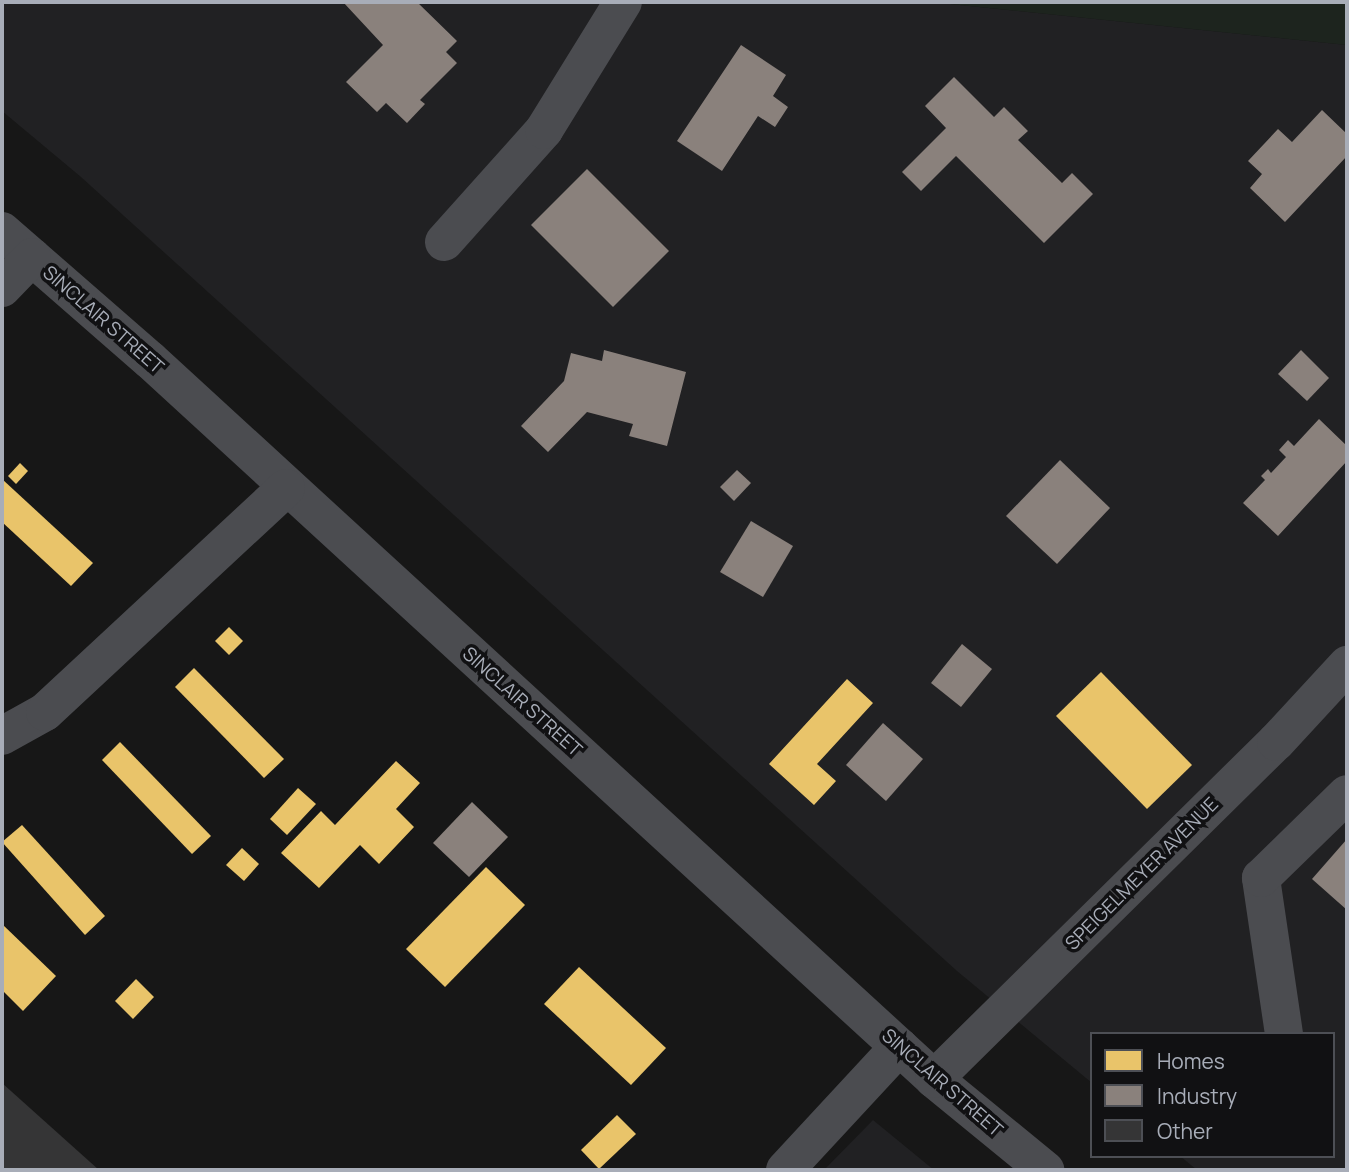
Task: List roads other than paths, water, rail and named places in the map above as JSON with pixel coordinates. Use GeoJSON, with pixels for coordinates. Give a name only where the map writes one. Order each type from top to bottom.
{"type":"FeatureCollection","features":[{"type":"Feature","properties":{"kind":"street"},"geometry":{"type":"LineString","coordinates":[[444,242],[544,130],[623,2]]}},
{"type":"Feature","properties":{"kind":"street","name":"SINCLAIR STREET"},"geometry":{"type":"LineString","coordinates":[[2,231],[934,1079],[1045,1170]]}},
{"type":"Feature","properties":{"kind":"street"},"geometry":{"type":"LineString","coordinates":[[2,288],[32,257]]}},
{"type":"Feature","properties":{"kind":"street"},"geometry":{"type":"LineString","coordinates":[[2,736],[45,712],[286,488]]}},
{"type":"Feature","properties":{"kind":"street","name":"SPEIGELMEYER AVENUE"},"geometry":{"type":"LineString","coordinates":[[934,1079],[1276,743],[1347,665]]}},
{"type":"Feature","properties":{"kind":"street"},"geometry":{"type":"LineString","coordinates":[[1284,1032],[1261,878],[1347,794]]}},
{"type":"Feature","properties":{"kind":"street"},"geometry":{"type":"LineString","coordinates":[[785,1170],[900,1048]]}}]}
